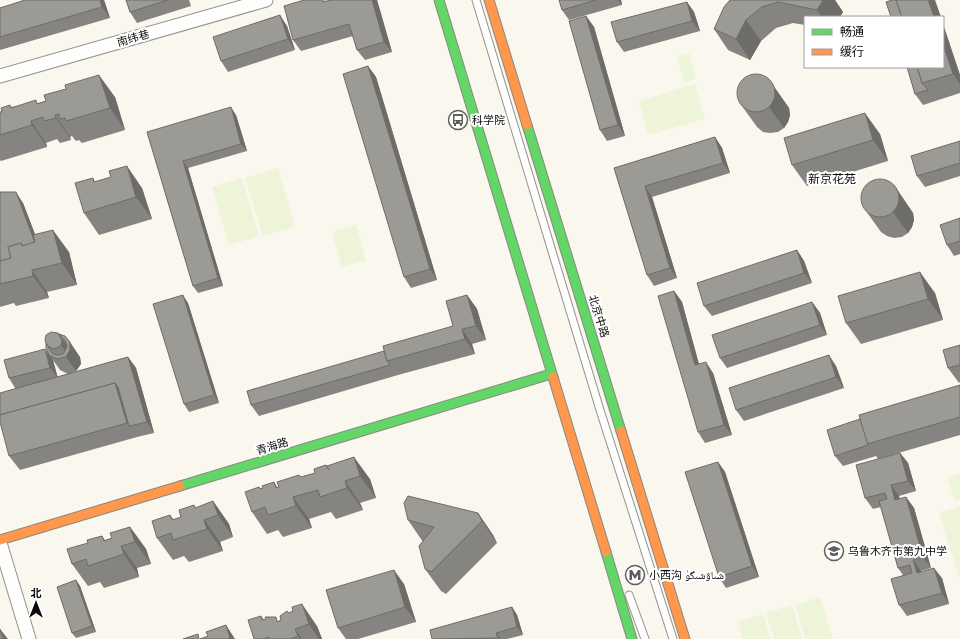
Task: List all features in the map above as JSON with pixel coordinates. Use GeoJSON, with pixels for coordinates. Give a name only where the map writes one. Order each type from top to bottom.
{"type":"FeatureCollection","features":[{"type":"Feature","properties":{"kind":"main road"},"geometry":{"type":"LineString","coordinates":[[439,0],[632,639]]}},
{"type":"Feature","properties":{"kind":"main road","name":"北京中路"},"geometry":{"type":"LineString","coordinates":[[489,0],[685,639]]}},
{"type":"Feature","properties":{"kind":"main road","name":"青海路"},"geometry":{"type":"LineString","coordinates":[[0,541],[551,374]]}},
{"type":"Feature","properties":{"kind":"street","name":"南纬巷"},"geometry":{"type":"LineString","coordinates":[[0,76],[266,0]]}},
{"type":"Feature","properties":{"kind":"street"},"geometry":{"type":"LineString","coordinates":[[0,541],[29,639]]}},
{"type":"Feature","properties":{"kind":"lane"},"geometry":{"type":"LineString","coordinates":[[446,0],[489,138]]}},
{"type":"Feature","properties":{"kind":"lane"},"geometry":{"type":"LineString","coordinates":[[476,0],[600,410],[673,639]]}},
{"type":"Feature","properties":{"kind":"lane"},"geometry":{"type":"LineString","coordinates":[[627,589],[645,639]]}},
{"type":"Feature","properties":{"kind":"green space"},"geometry":{"type":"Polygon","coordinates":[[[689,53],[696,79],[684,83],[677,56],[689,53]]]}},
{"type":"Feature","properties":{"kind":"green space"},"geometry":{"type":"Polygon","coordinates":[[[695,84],[705,119],[648,135],[639,101],[695,84]]]}},
{"type":"Feature","properties":{"kind":"green space"},"geometry":{"type":"Polygon","coordinates":[[[278,168],[295,227],[263,236],[245,178],[278,168]]]}},
{"type":"Feature","properties":{"kind":"green space"},"geometry":{"type":"Polygon","coordinates":[[[242,178],[259,236],[229,245],[212,187],[242,178]]]}},
{"type":"Feature","properties":{"kind":"green space"},"geometry":{"type":"Polygon","coordinates":[[[356,225],[366,260],[342,267],[332,232],[356,225]]]}},
{"type":"Feature","properties":{"kind":"green space"},"geometry":{"type":"Polygon","coordinates":[[[960,474],[960,500],[955,502],[947,478],[960,474]]]}},
{"type":"Feature","properties":{"kind":"green space"},"geometry":{"type":"Polygon","coordinates":[[[960,506],[960,579],[939,513],[960,506]]]}},
{"type":"Feature","properties":{"kind":"green space"},"geometry":{"type":"Polygon","coordinates":[[[820,597],[833,639],[805,639],[795,605],[820,597]]]}},
{"type":"Feature","properties":{"kind":"green space"},"geometry":{"type":"Polygon","coordinates":[[[792,605],[802,639],[774,639],[766,613],[792,605]]]}},
{"type":"Feature","properties":{"kind":"green space"},"geometry":{"type":"Polygon","coordinates":[[[763,614],[771,639],[743,639],[738,622],[763,614]]]}},
{"type":"Feature","properties":{"kind":"building"},"geometry":{"type":"Polygon","coordinates":[[[25,0],[100,0],[102,7],[0,37],[0,8],[25,0]]]}},
{"type":"Feature","properties":{"kind":"building"},"geometry":{"type":"Polygon","coordinates":[[[126,0],[168,0],[130,12],[126,0]]]}},
{"type":"Feature","properties":{"kind":"building"},"geometry":{"type":"Polygon","coordinates":[[[304,0],[323,0],[323,2],[331,0],[372,0],[384,42],[357,50],[349,24],[293,40],[284,6],[304,0]]]}},
{"type":"Feature","properties":{"kind":"building"},"geometry":{"type":"Polygon","coordinates":[[[559,0],[596,0],[562,10],[559,0]]]}},
{"type":"Feature","properties":{"kind":"building"},"geometry":{"type":"Polygon","coordinates":[[[730,0],[823,0],[817,10],[778,2],[762,7],[746,20],[736,39],[714,29],[724,7],[730,0]]]}},
{"type":"Feature","properties":{"kind":"building"},"geometry":{"type":"Polygon","coordinates":[[[896,0],[902,16],[891,16],[886,2],[896,0]]]}},
{"type":"Feature","properties":{"kind":"building"},"geometry":{"type":"Polygon","coordinates":[[[896,0],[928,0],[934,16],[902,16],[896,0]]]}},
{"type":"Feature","properties":{"kind":"building"},"geometry":{"type":"Polygon","coordinates":[[[687,2],[692,21],[617,42],[611,22],[687,2]]]}},
{"type":"Feature","properties":{"kind":"building"},"geometry":{"type":"Polygon","coordinates":[[[280,15],[288,39],[221,61],[213,37],[280,15]]]}},
{"type":"Feature","properties":{"kind":"building"},"geometry":{"type":"Polygon","coordinates":[[[586,16],[618,125],[600,130],[569,21],[586,16]]]}},
{"type":"Feature","properties":{"kind":"building"},"geometry":{"type":"Polygon","coordinates":[[[944,47],[953,74],[922,83],[917,68],[944,68],[944,47]]]}},
{"type":"Feature","properties":{"kind":"building"},"geometry":{"type":"Polygon","coordinates":[[[368,66],[430,269],[404,277],[343,74],[368,66]]]}},
{"type":"Feature","properties":{"kind":"building"},"geometry":{"type":"Polygon","coordinates":[[[907,68],[917,68],[922,83],[928,90],[915,94],[907,68]]]}},
{"type":"Feature","properties":{"kind":"building"},"geometry":{"type":"Polygon","coordinates":[[[756,74],[766,77],[772,83],[775,93],[772,103],[766,109],[756,112],[746,109],[740,103],[737,93],[740,83],[746,77],[756,74]]]}},
{"type":"Feature","properties":{"kind":"building"},"geometry":{"type":"Polygon","coordinates":[[[99,75],[110,108],[66,121],[65,118],[60,119],[59,114],[55,115],[56,118],[44,121],[43,117],[31,121],[32,125],[0,135],[1,108],[10,105],[11,108],[36,100],[37,104],[46,101],[44,95],[66,89],[65,85],[99,75]]]}},
{"type":"Feature","properties":{"kind":"building"},"geometry":{"type":"Polygon","coordinates":[[[231,107],[241,144],[183,161],[218,278],[193,286],[147,132],[231,107]]]}},
{"type":"Feature","properties":{"kind":"building"},"geometry":{"type":"Polygon","coordinates":[[[865,113],[873,140],[792,165],[784,138],[865,113]]]}},
{"type":"Feature","properties":{"kind":"building"},"geometry":{"type":"Polygon","coordinates":[[[715,137],[723,163],[645,186],[670,268],[647,275],[614,168],[715,137]]]}},
{"type":"Feature","properties":{"kind":"building"},"geometry":{"type":"Polygon","coordinates":[[[960,141],[960,163],[917,176],[911,156],[960,141]]]}},
{"type":"Feature","properties":{"kind":"building"},"geometry":{"type":"Polygon","coordinates":[[[127,166],[136,197],[84,213],[75,183],[93,178],[94,182],[111,177],[109,171],[127,166]]]}},
{"type":"Feature","properties":{"kind":"building"},"geometry":{"type":"Polygon","coordinates":[[[880,179],[890,182],[896,188],[899,198],[896,208],[890,214],[880,217],[870,214],[864,208],[861,198],[864,188],[870,182],[880,179]]]}},
{"type":"Feature","properties":{"kind":"building"},"geometry":{"type":"Polygon","coordinates":[[[0,192],[16,192],[35,243],[23,246],[21,243],[8,247],[11,258],[1,261],[0,259],[0,192]]]}},
{"type":"Feature","properties":{"kind":"building"},"geometry":{"type":"Polygon","coordinates":[[[960,218],[960,241],[947,245],[940,225],[960,218]]]}},
{"type":"Feature","properties":{"kind":"building"},"geometry":{"type":"Polygon","coordinates":[[[53,230],[62,263],[32,270],[33,276],[0,284],[0,261],[11,258],[8,247],[21,243],[22,246],[35,242],[33,235],[53,230]]]}},
{"type":"Feature","properties":{"kind":"building"},"geometry":{"type":"Polygon","coordinates":[[[797,250],[804,273],[704,306],[697,283],[797,250]]]}},
{"type":"Feature","properties":{"kind":"building"},"geometry":{"type":"Polygon","coordinates":[[[920,272],[928,299],[846,323],[838,296],[920,272]]]}},
{"type":"Feature","properties":{"kind":"building"},"geometry":{"type":"Polygon","coordinates":[[[674,291],[695,365],[706,362],[724,425],[698,432],[658,296],[674,291]]]}},
{"type":"Feature","properties":{"kind":"building"},"geometry":{"type":"Polygon","coordinates":[[[183,295],[214,395],[184,404],[153,304],[183,295]]]}},
{"type":"Feature","properties":{"kind":"building"},"geometry":{"type":"Polygon","coordinates":[[[467,295],[476,326],[462,329],[465,339],[387,361],[383,346],[453,326],[446,301],[467,295]]]}},
{"type":"Feature","properties":{"kind":"building"},"geometry":{"type":"Polygon","coordinates":[[[812,302],[820,325],[720,358],[712,335],[812,302]]]}},
{"type":"Feature","properties":{"kind":"building"},"geometry":{"type":"Polygon","coordinates":[[[51,332],[58,333],[62,340],[59,347],[53,349],[48,346],[45,341],[46,335],[51,332]]]}},
{"type":"Feature","properties":{"kind":"building"},"geometry":{"type":"Polygon","coordinates":[[[59,334],[65,336],[70,342],[70,350],[66,357],[57,359],[49,355],[46,348],[46,343],[52,353],[57,355],[63,354],[67,346],[59,334]]]}},
{"type":"Feature","properties":{"kind":"building"},"geometry":{"type":"Polygon","coordinates":[[[960,345],[960,365],[948,368],[943,350],[960,345]]]}},
{"type":"Feature","properties":{"kind":"building"},"geometry":{"type":"Polygon","coordinates":[[[45,349],[50,368],[9,378],[4,360],[45,349]]]}},
{"type":"Feature","properties":{"kind":"building"},"geometry":{"type":"Polygon","coordinates":[[[384,351],[390,365],[251,405],[247,391],[384,351]]]}},
{"type":"Feature","properties":{"kind":"building"},"geometry":{"type":"Polygon","coordinates":[[[829,355],[836,377],[736,410],[729,388],[829,355]]]}},
{"type":"Feature","properties":{"kind":"building"},"geometry":{"type":"Polygon","coordinates":[[[128,357],[147,422],[129,426],[118,387],[115,383],[0,415],[0,393],[128,357]]]}},
{"type":"Feature","properties":{"kind":"building"},"geometry":{"type":"Polygon","coordinates":[[[115,383],[127,423],[9,456],[0,422],[0,415],[115,383]]]}},
{"type":"Feature","properties":{"kind":"building"},"geometry":{"type":"Polygon","coordinates":[[[960,385],[960,417],[867,444],[859,415],[960,385]]]}},
{"type":"Feature","properties":{"kind":"building"},"geometry":{"type":"Polygon","coordinates":[[[860,419],[868,445],[835,456],[827,430],[860,419]]]}},
{"type":"Feature","properties":{"kind":"building"},"geometry":{"type":"Polygon","coordinates":[[[900,453],[908,481],[891,485],[895,500],[906,497],[923,557],[913,560],[917,573],[934,568],[942,593],[899,605],[891,579],[912,573],[910,565],[898,568],[879,501],[887,499],[885,493],[865,498],[856,465],[900,453]]]}},
{"type":"Feature","properties":{"kind":"building"},"geometry":{"type":"Polygon","coordinates":[[[354,457],[360,476],[345,481],[347,488],[320,497],[318,490],[293,497],[296,506],[268,515],[265,507],[252,512],[245,492],[259,487],[260,489],[263,488],[262,486],[274,482],[276,488],[279,487],[277,482],[299,475],[301,477],[315,473],[314,469],[326,465],[329,470],[327,466],[354,457]]]}},
{"type":"Feature","properties":{"kind":"building"},"geometry":{"type":"Polygon","coordinates":[[[718,462],[752,566],[719,577],[685,472],[718,462]]]}},
{"type":"Feature","properties":{"kind":"building"},"geometry":{"type":"Polygon","coordinates":[[[408,496],[478,513],[482,521],[431,572],[425,569],[419,546],[434,527],[408,520],[404,503],[408,496]]]}},
{"type":"Feature","properties":{"kind":"building"},"geometry":{"type":"Polygon","coordinates":[[[213,501],[218,515],[204,520],[207,529],[173,540],[171,533],[157,538],[152,521],[170,515],[172,520],[181,517],[179,510],[194,505],[195,508],[213,501]]]}},
{"type":"Feature","properties":{"kind":"building"},"geometry":{"type":"Polygon","coordinates":[[[130,527],[135,542],[121,546],[124,554],[88,566],[86,559],[72,564],[67,549],[88,543],[87,540],[102,536],[104,541],[112,538],[110,533],[130,527]]]}},
{"type":"Feature","properties":{"kind":"building"},"geometry":{"type":"Polygon","coordinates":[[[394,570],[405,607],[338,628],[326,590],[394,570]]]}},
{"type":"Feature","properties":{"kind":"building"},"geometry":{"type":"Polygon","coordinates":[[[76,580],[92,626],[72,633],[57,587],[76,580]]]}},
{"type":"Feature","properties":{"kind":"building"},"geometry":{"type":"Polygon","coordinates":[[[302,604],[309,624],[295,629],[298,636],[290,639],[270,639],[269,637],[254,639],[248,620],[261,616],[262,620],[266,619],[265,617],[276,617],[277,622],[281,620],[280,616],[287,611],[289,613],[293,611],[292,607],[302,604]]]}},
{"type":"Feature","properties":{"kind":"building"},"geometry":{"type":"Polygon","coordinates":[[[512,607],[517,627],[496,633],[498,638],[432,639],[430,630],[512,607]]]}},
{"type":"Feature","properties":{"kind":"building"},"geometry":{"type":"Polygon","coordinates":[[[226,625],[230,639],[200,639],[208,636],[206,632],[226,625]]]}},
{"type":"Feature","properties":{"kind":"building"},"geometry":{"type":"Polygon","coordinates":[[[0,629],[3,639],[0,639],[0,629]]]}},
{"type":"Feature","properties":{"kind":"building"},"geometry":{"type":"Polygon","coordinates":[[[198,634],[199,639],[183,639],[198,634]]]}},
{"type":"Feature","properties":{"kind":"traffic: fast"},"geometry":{"type":"LineString","coordinates":[[439,0],[553,377]]}},
{"type":"Feature","properties":{"kind":"traffic: fast"},"geometry":{"type":"LineString","coordinates":[[527,125],[621,431]]}},
{"type":"Feature","properties":{"kind":"traffic: fast"},"geometry":{"type":"LineString","coordinates":[[180,486],[551,374]]}},
{"type":"Feature","properties":{"kind":"traffic: fast"},"geometry":{"type":"LineString","coordinates":[[606,552],[632,639]]}},
{"type":"Feature","properties":{"kind":"traffic: slow"},"geometry":{"type":"LineString","coordinates":[[489,0],[527,125]]}},
{"type":"Feature","properties":{"kind":"traffic: slow"},"geometry":{"type":"LineString","coordinates":[[553,377],[606,552]]}},
{"type":"Feature","properties":{"kind":"traffic: slow"},"geometry":{"type":"LineString","coordinates":[[621,431],[685,639]]}},
{"type":"Feature","properties":{"kind":"traffic: slow"},"geometry":{"type":"LineString","coordinates":[[0,540],[180,486]]}},
{"type":"Feature","properties":{"kind":"place","name":"科学院"},"geometry":{"type":"Point","coordinates":[458,120]}},
{"type":"Feature","properties":{"kind":"place","name":"乌鲁木齐市第九中学"},"geometry":{"type":"Point","coordinates":[834,551]}},
{"type":"Feature","properties":{"kind":"place","name":"小西沟 شىاۋشىگۈ"},"geometry":{"type":"Point","coordinates":[635,575]}},
{"type":"Feature","properties":{"kind":"district","name":"新京花苑"},"geometry":{"type":"Point","coordinates":[832,179]}}]}
